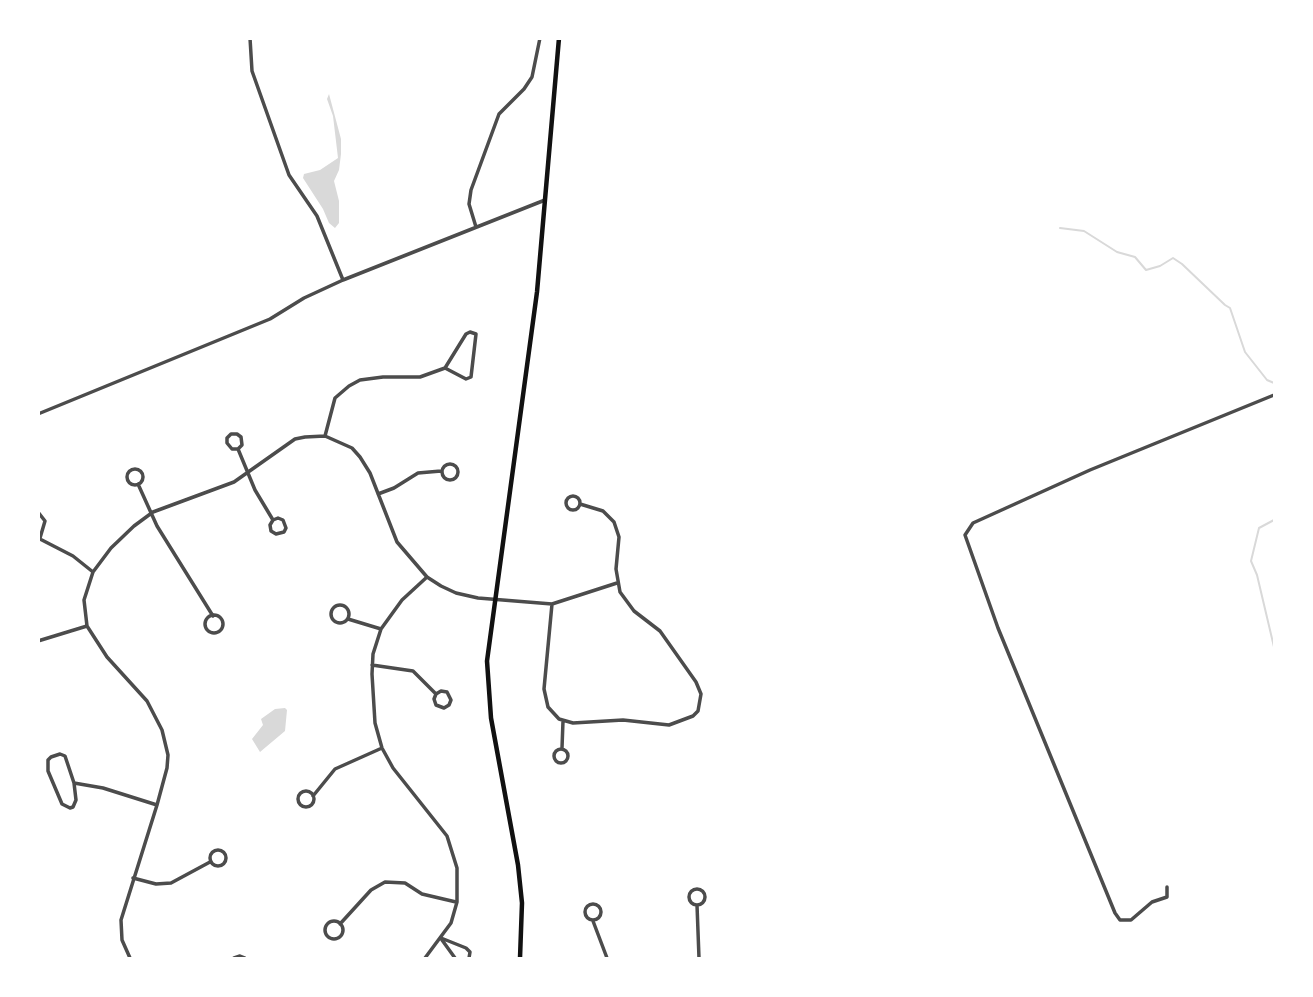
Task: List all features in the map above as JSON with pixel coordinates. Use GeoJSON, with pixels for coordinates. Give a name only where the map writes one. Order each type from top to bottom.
{"type":"FeatureCollection","features":[{"type":"Feature","properties":{"kind":"main road"},"geometry":{"type":"LineString","coordinates":[[520,958],[523,903],[519,865],[488,696],[487,661],[524,394],[546,200],[559,38]]}},
{"type":"Feature","properties":{"kind":"street"},"geometry":{"type":"LineString","coordinates":[[250,38],[252,71],[289,175],[317,216],[342,280]]}},
{"type":"Feature","properties":{"kind":"street"},"geometry":{"type":"LineString","coordinates":[[475,227],[469,204],[471,190],[499,114],[532,77],[540,38]]}},
{"type":"Feature","properties":{"kind":"street"},"geometry":{"type":"LineString","coordinates":[[38,414],[270,319],[342,280],[546,200]]}},
{"type":"Feature","properties":{"kind":"street"},"geometry":{"type":"LineString","coordinates":[[325,436],[335,398],[349,386],[370,378],[420,377],[445,368],[462,339],[470,332],[476,334],[471,377],[466,379],[445,368]]}},
{"type":"Feature","properties":{"kind":"street"},"geometry":{"type":"LineString","coordinates":[[1167,887],[1167,897],[1144,907],[1131,920],[1120,920],[1115,913],[998,628],[965,540],[967,530],[973,523],[1090,470],[1275,395]]}},
{"type":"Feature","properties":{"kind":"street"},"geometry":{"type":"LineString","coordinates":[[231,434],[237,434],[242,439],[242,445],[238,449],[232,449],[227,443],[231,434]]}},
{"type":"Feature","properties":{"kind":"street"},"geometry":{"type":"LineString","coordinates":[[130,958],[122,940],[121,920],[157,805],[168,755],[162,730],[147,701],[99,646],[87,626],[84,600],[93,572],[111,548],[153,512],[225,487],[295,439],[325,436],[352,448],[366,464],[397,542],[427,577],[456,593],[478,598],[552,604],[617,583]]}},
{"type":"Feature","properties":{"kind":"street"},"geometry":{"type":"LineString","coordinates":[[238,449],[258,496],[273,520]]}},
{"type":"Feature","properties":{"kind":"street"},"geometry":{"type":"LineString","coordinates":[[452,464],[457,467],[458,473],[453,480],[447,480],[441,471],[443,466],[452,464]]}},
{"type":"Feature","properties":{"kind":"street"},"geometry":{"type":"LineString","coordinates":[[131,470],[141,472],[142,480],[138,484],[129,482],[128,474],[131,470]]}},
{"type":"Feature","properties":{"kind":"street"},"geometry":{"type":"LineString","coordinates":[[378,494],[394,488],[418,473],[441,471]]}},
{"type":"Feature","properties":{"kind":"street"},"geometry":{"type":"LineString","coordinates":[[138,484],[153,512],[157,526],[213,615],[223,622],[223,628],[216,633],[208,631],[206,626],[208,618],[213,615]]}},
{"type":"Feature","properties":{"kind":"street"},"geometry":{"type":"LineString","coordinates":[[552,604],[544,689],[548,707],[563,721],[573,723],[623,720],[669,725],[693,716],[700,704],[701,694],[696,682],[660,631],[634,611],[620,592],[617,583],[619,537],[614,522],[603,511],[580,504]]}},
{"type":"Feature","properties":{"kind":"street"},"geometry":{"type":"LineString","coordinates":[[38,512],[45,521],[39,538],[64,550],[93,572]]}},
{"type":"Feature","properties":{"kind":"street"},"geometry":{"type":"LineString","coordinates":[[281,519],[285,522],[284,533],[273,533],[270,525],[273,520],[281,519]]}},
{"type":"Feature","properties":{"kind":"street"},"geometry":{"type":"LineString","coordinates":[[425,958],[451,923],[457,902],[457,867],[447,836],[393,768],[382,748],[375,723],[372,665],[381,629],[402,600],[427,577]]}},
{"type":"Feature","properties":{"kind":"street"},"geometry":{"type":"LineString","coordinates":[[348,619],[345,606],[340,605],[333,609],[332,617],[335,621],[343,622],[348,619],[381,629]]}},
{"type":"Feature","properties":{"kind":"street"},"geometry":{"type":"LineString","coordinates":[[38,641],[87,626]]}},
{"type":"Feature","properties":{"kind":"street"},"geometry":{"type":"LineString","coordinates":[[372,665],[413,671],[436,694]]}},
{"type":"Feature","properties":{"kind":"street"},"geometry":{"type":"LineString","coordinates":[[447,692],[452,700],[444,708],[436,705],[436,694],[447,692]]}},
{"type":"Feature","properties":{"kind":"street"},"geometry":{"type":"LineString","coordinates":[[562,748],[563,721]]}},
{"type":"Feature","properties":{"kind":"street"},"geometry":{"type":"LineString","coordinates":[[313,796],[304,791],[299,794],[298,803],[305,807],[310,806],[313,796],[335,769],[382,748]]}},
{"type":"Feature","properties":{"kind":"street"},"geometry":{"type":"LineString","coordinates":[[562,748],[569,755],[566,762],[561,763],[556,761],[554,756],[555,751],[562,748]]}},
{"type":"Feature","properties":{"kind":"street"},"geometry":{"type":"LineString","coordinates":[[60,754],[65,756],[74,783],[75,804],[70,808],[65,807],[48,771],[48,760],[60,754]]}},
{"type":"Feature","properties":{"kind":"street"},"geometry":{"type":"LineString","coordinates":[[74,783],[103,788],[157,805]]}},
{"type":"Feature","properties":{"kind":"street"},"geometry":{"type":"LineString","coordinates":[[221,850],[225,853],[225,862],[221,866],[215,866],[211,862],[209,856],[212,851],[221,850]]}},
{"type":"Feature","properties":{"kind":"street"},"geometry":{"type":"LineString","coordinates":[[133,878],[156,884],[171,883],[211,862]]}},
{"type":"Feature","properties":{"kind":"street"},"geometry":{"type":"LineString","coordinates":[[340,924],[371,890],[385,882],[405,883],[422,894],[457,902]]}},
{"type":"Feature","properties":{"kind":"street"},"geometry":{"type":"LineString","coordinates":[[698,888],[705,896],[704,901],[697,905],[690,902],[688,897],[690,891],[698,888]]}},
{"type":"Feature","properties":{"kind":"street"},"geometry":{"type":"LineString","coordinates":[[595,904],[600,907],[601,915],[593,920],[588,919],[585,911],[587,906],[595,904]]}},
{"type":"Feature","properties":{"kind":"street"},"geometry":{"type":"LineString","coordinates":[[697,905],[699,958]]}},
{"type":"Feature","properties":{"kind":"street"},"geometry":{"type":"LineString","coordinates":[[593,920],[607,958]]}},
{"type":"Feature","properties":{"kind":"street"},"geometry":{"type":"LineString","coordinates":[[333,921],[340,924],[343,931],[336,939],[325,932],[328,924],[333,921]]}},
{"type":"Feature","properties":{"kind":"street"},"geometry":{"type":"LineString","coordinates":[[441,938],[455,958]]}},
{"type":"Feature","properties":{"kind":"street"},"geometry":{"type":"LineString","coordinates":[[441,938],[466,948],[470,952],[469,958]]}},
{"type":"Feature","properties":{"kind":"street"},"geometry":{"type":"LineString","coordinates":[[234,958],[245,958]]}},
{"type":"Feature","properties":{"kind":"shaded area"},"geometry":{"type":"Polygon","coordinates":[[[329,94],[341,139],[339,170],[334,181],[339,201],[339,223],[335,228],[329,223],[303,178],[304,174],[320,170],[338,158],[333,116],[327,99],[329,94]]]}},
{"type":"Feature","properties":{"kind":"shaded area"},"geometry":{"type":"Polygon","coordinates":[[[285,708],[285,731],[260,752],[252,739],[263,725],[261,719],[275,709],[285,708]]]}},
{"type":"Feature","properties":{"kind":"waterway"},"geometry":{"type":"LineString","coordinates":[[1060,228],[1084,231],[1117,252],[1135,257],[1146,270],[1173,258],[1182,264],[1230,308],[1245,352],[1267,380],[1274,383]]}},
{"type":"Feature","properties":{"kind":"waterway"},"geometry":{"type":"LineString","coordinates":[[1274,520],[1259,528],[1251,561],[1257,575],[1274,647]]}}]}
